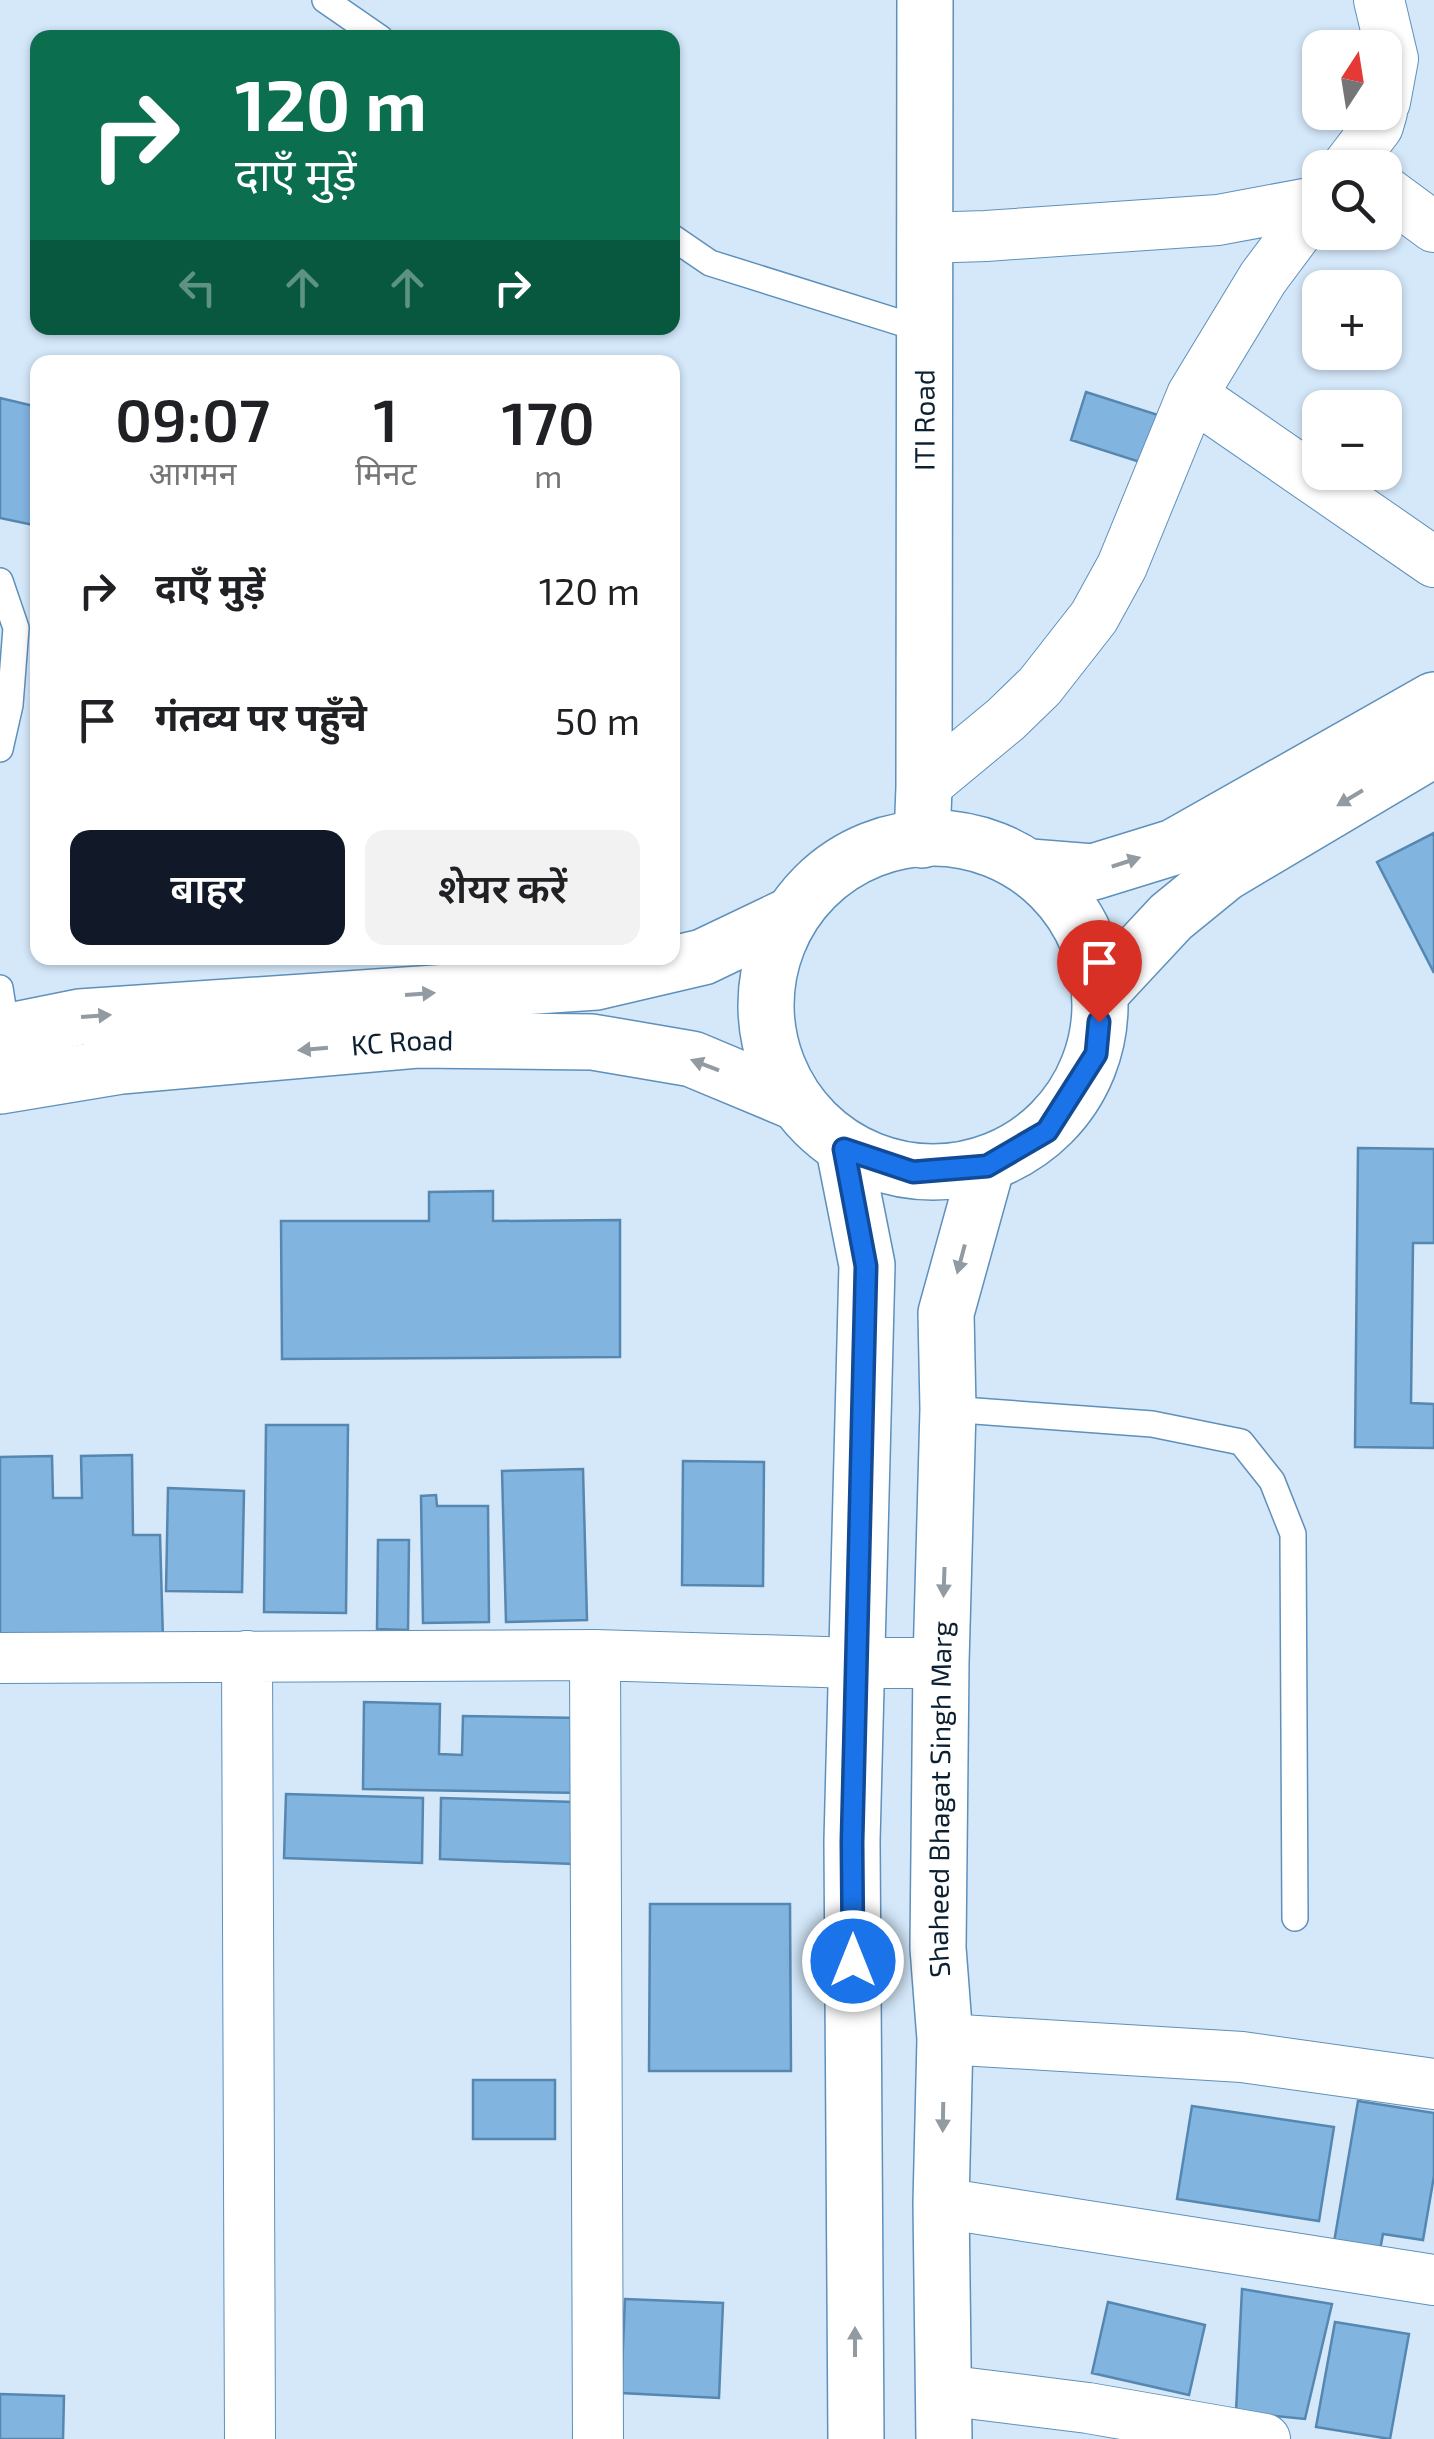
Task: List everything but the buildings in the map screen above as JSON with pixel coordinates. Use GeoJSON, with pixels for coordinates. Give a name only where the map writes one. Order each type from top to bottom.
{"type":"FeatureCollection","features":[{"type":"Feature","properties":{"kind":"street","name":"ITI Road"},"geometry":{"type":"LineString","coordinates":[[923,813],[925,0]]}},
{"type":"Feature","properties":{"kind":"street"},"geometry":{"type":"LineString","coordinates":[[1380,0],[1387,30]]}},
{"type":"Feature","properties":{"kind":"street"},"geometry":{"type":"LineString","coordinates":[[924,238],[1218,220],[1302,195]]}},
{"type":"Feature","properties":{"kind":"street"},"geometry":{"type":"LineString","coordinates":[[1402,211],[1434,227]]}},
{"type":"Feature","properties":{"kind":"street"},"geometry":{"type":"LineString","coordinates":[[923,813],[946,837],[1018,860],[1056,890],[1089,940],[1102,991],[1096,1054],[1047,1131],[987,1166],[913,1172],[844,1149],[795,1102],[779,1074],[767,1037],[770,960],[791,914],[817,883],[890,842],[923,813],[1040,686],[1094,617],[1122,566],[1192,395],[1262,278],[1302,232]]}},
{"type":"Feature","properties":{"kind":"street"},"geometry":{"type":"LineString","coordinates":[[1192,395],[1434,562]]}},
{"type":"Feature","properties":{"kind":"street"},"geometry":{"type":"LineString","coordinates":[[1030,868],[1093,872],[1174,847],[1434,700]]}},
{"type":"Feature","properties":{"kind":"street"},"geometry":{"type":"LineString","coordinates":[[1102,991],[1172,918],[1225,873],[1434,748]]}},
{"type":"Feature","properties":{"kind":"street"},"geometry":{"type":"LineString","coordinates":[[680,962],[703,956],[791,914]]}},
{"type":"Feature","properties":{"kind":"street"},"geometry":{"type":"LineString","coordinates":[[2,1018],[80,1017],[596,982],[666,965]]}},
{"type":"Feature","properties":{"kind":"street","name":"KC Road"},"geometry":{"type":"LineString","coordinates":[[0,1086],[121,1066],[418,1040],[592,1042],[692,1059],[795,1102]]}},
{"type":"Feature","properties":{"kind":"street"},"geometry":{"type":"LineString","coordinates":[[844,1149],[866,1266],[852,1842],[856,2439]]}},
{"type":"Feature","properties":{"kind":"street","name":"Shaheed Bhagat Singh Marg"},"geometry":{"type":"LineString","coordinates":[[943,2414],[944,2039],[938,1948],[948,1409],[946,1313],[987,1166]]}},
{"type":"Feature","properties":{"kind":"street"},"geometry":{"type":"LineString","coordinates":[[595,1655],[598,2439]]}},
{"type":"Feature","properties":{"kind":"street"},"geometry":{"type":"LineString","coordinates":[[0,1658],[595,1655],[941,1663]]}},
{"type":"Feature","properties":{"kind":"street"},"geometry":{"type":"LineString","coordinates":[[246,1656],[250,2439]]}},
{"type":"Feature","properties":{"kind":"street"},"geometry":{"type":"LineString","coordinates":[[944,2039],[1242,2058],[1434,2084]]}},
{"type":"Feature","properties":{"kind":"street"},"geometry":{"type":"LineString","coordinates":[[941,2203],[1434,2280]]}},
{"type":"Feature","properties":{"kind":"street"},"geometry":{"type":"LineString","coordinates":[[943,2414],[1088,2408],[1265,2439]]}},
{"type":"Feature","properties":{"kind":"lane"},"geometry":{"type":"LineString","coordinates":[[325,0],[368,30]]}},
{"type":"Feature","properties":{"kind":"lane"},"geometry":{"type":"LineString","coordinates":[[680,242],[710,262],[924,330]]}},
{"type":"Feature","properties":{"kind":"lane"},"geometry":{"type":"LineString","coordinates":[[0,581],[16,628],[10,705],[0,749]]}},
{"type":"Feature","properties":{"kind":"lane"},"geometry":{"type":"LineString","coordinates":[[948,1409],[1152,1424],[1241,1442],[1272,1481],[1293,1534],[1295,1918]]}},
{"type":"Feature","properties":{"kind":"route"},"geometry":{"type":"LineString","coordinates":[[853,1961],[852,1842],[866,1266],[844,1149],[913,1172],[987,1166],[1047,1131],[1096,1054],[1099,1022]]}}]}
